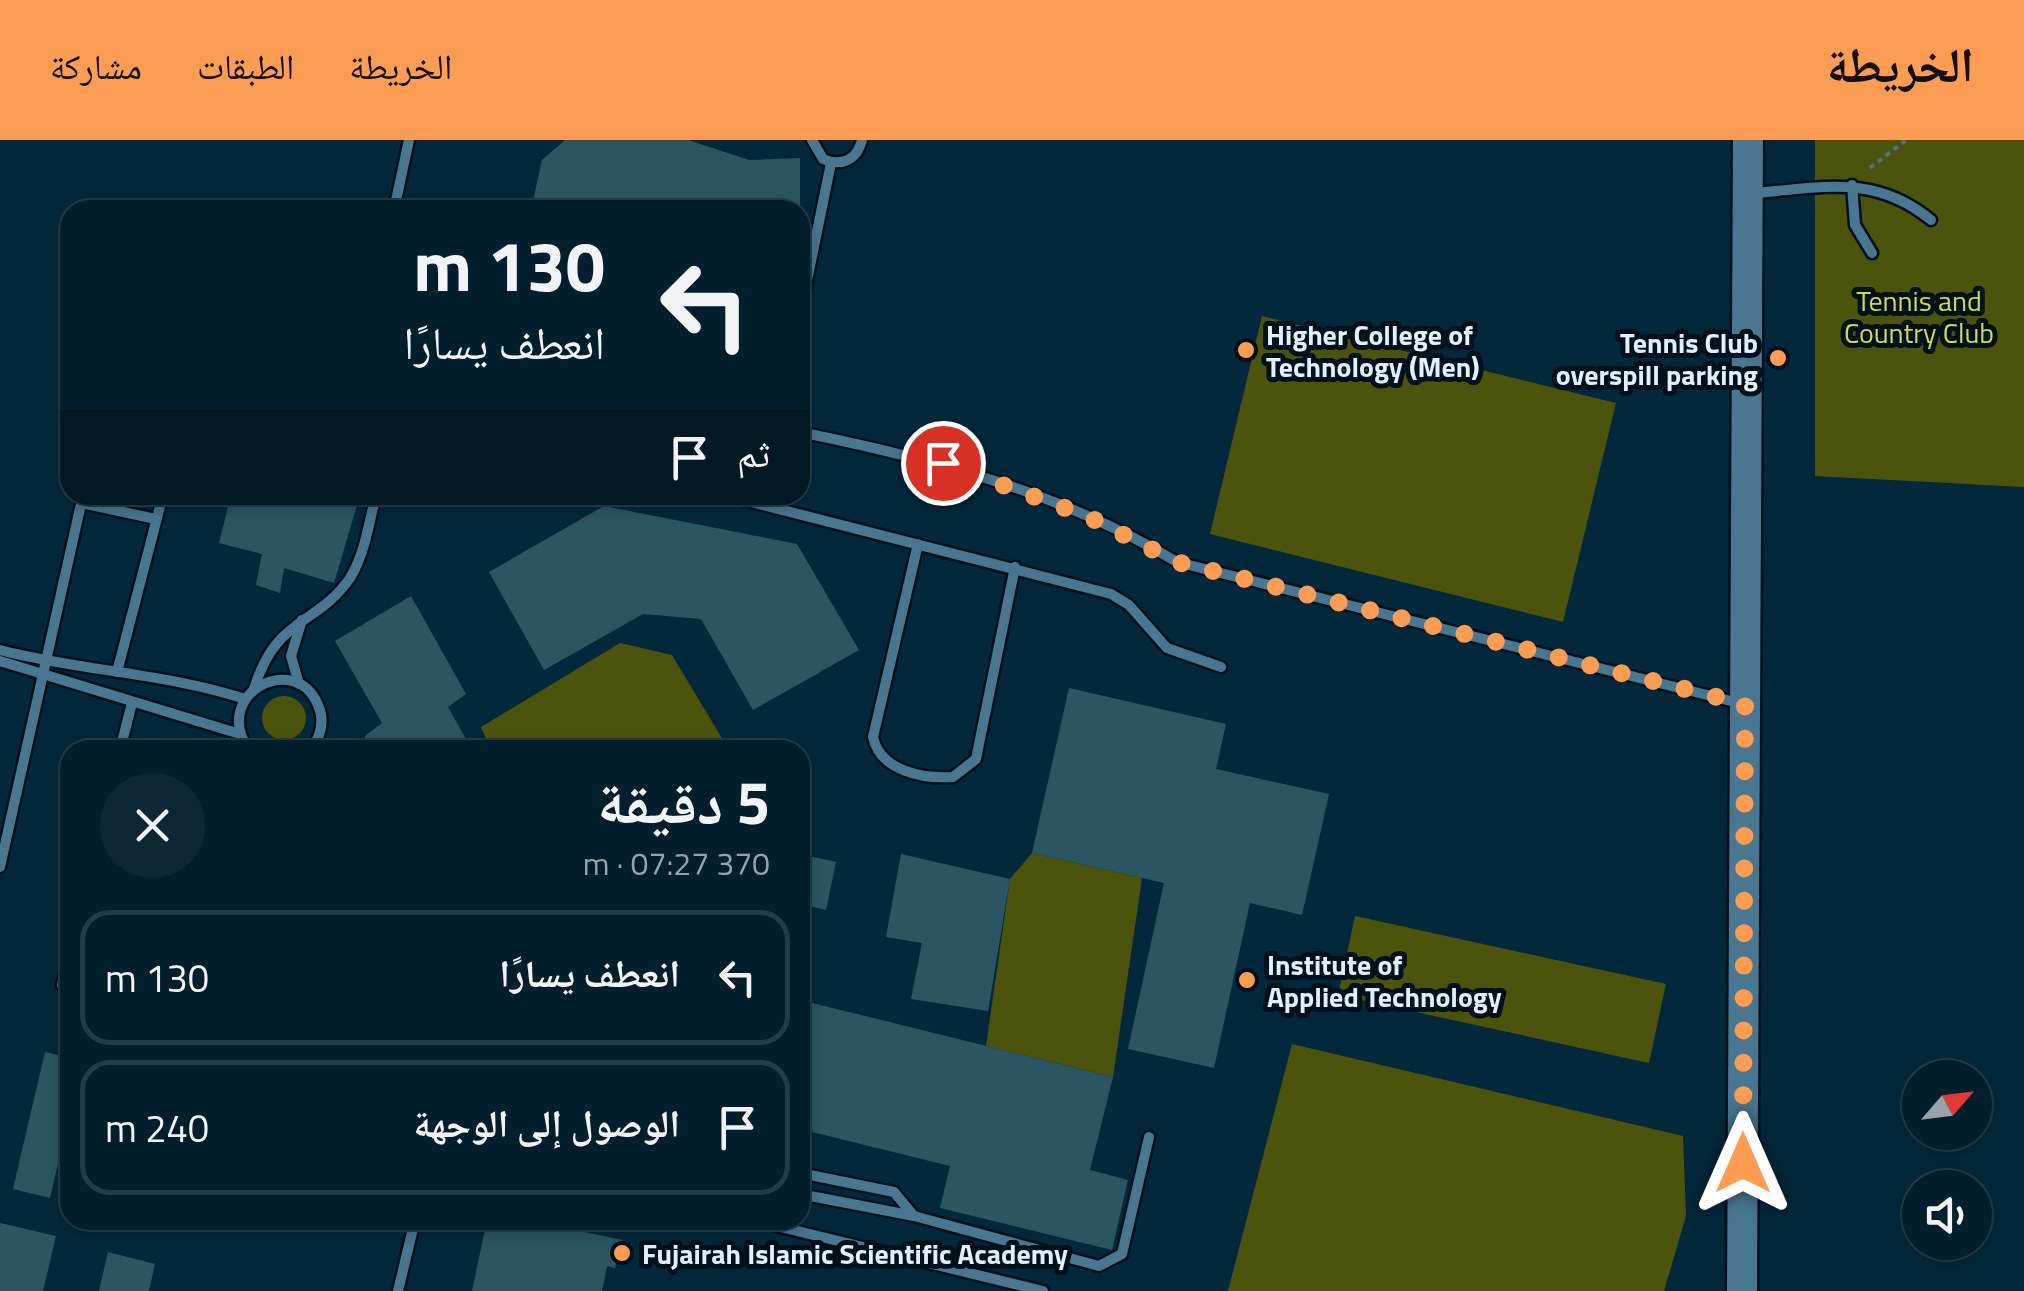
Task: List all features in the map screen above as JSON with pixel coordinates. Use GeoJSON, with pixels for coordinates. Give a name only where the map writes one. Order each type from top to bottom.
{"type":"FeatureCollection","features":[{"type":"Feature","properties":{"kind":"street"},"geometry":{"type":"LineString","coordinates":[[1742,1291],[1748,140]]}},
{"type":"Feature","properties":{"kind":"lane"},"geometry":{"type":"LineString","coordinates":[[396,200],[409,140]]}},
{"type":"Feature","properties":{"kind":"lane"},"geometry":{"type":"LineString","coordinates":[[812,140],[816,153],[831,162],[855,156],[862,140]]}},
{"type":"Feature","properties":{"kind":"lane"},"geometry":{"type":"LineString","coordinates":[[810,265],[831,162]]}},
{"type":"Feature","properties":{"kind":"lane"},"geometry":{"type":"LineString","coordinates":[[1748,194],[1852,186],[1886,192],[1932,220]]}},
{"type":"Feature","properties":{"kind":"lane"},"geometry":{"type":"LineString","coordinates":[[1852,186],[1855,226],[1872,254]]}},
{"type":"Feature","properties":{"kind":"lane"},"geometry":{"type":"LineString","coordinates":[[810,434],[882,446],[1020,489],[1138,539],[1177,562],[1745,704]]}},
{"type":"Feature","properties":{"kind":"lane"},"geometry":{"type":"LineString","coordinates":[[0,868],[81,505]]}},
{"type":"Feature","properties":{"kind":"lane"},"geometry":{"type":"LineString","coordinates":[[103,505],[156,520]]}},
{"type":"Feature","properties":{"kind":"lane"},"geometry":{"type":"LineString","coordinates":[[118,672],[160,505]]}},
{"type":"Feature","properties":{"kind":"lane"},"geometry":{"type":"LineString","coordinates":[[243,740],[240,734],[244,700],[254,689],[272,647],[305,615],[333,597],[351,576],[373,505]]}},
{"type":"Feature","properties":{"kind":"lane"},"geometry":{"type":"LineString","coordinates":[[764,505],[1111,594],[1130,605],[1149,633],[1168,648],[1221,667]]}},
{"type":"Feature","properties":{"kind":"lane"},"geometry":{"type":"LineString","coordinates":[[918,544],[873,737],[880,757],[898,768],[953,777],[976,759],[1015,567]]}},
{"type":"Feature","properties":{"kind":"lane"},"geometry":{"type":"LineString","coordinates":[[305,615],[291,656],[299,684],[320,710],[317,740]]}},
{"type":"Feature","properties":{"kind":"lane"},"geometry":{"type":"LineString","coordinates":[[0,650],[132,703],[240,734]]}},
{"type":"Feature","properties":{"kind":"lane"},"geometry":{"type":"LineString","coordinates":[[0,661],[167,679],[244,700]]}},
{"type":"Feature","properties":{"kind":"lane"},"geometry":{"type":"LineString","coordinates":[[254,689],[279,679],[299,684]]}},
{"type":"Feature","properties":{"kind":"lane"},"geometry":{"type":"LineString","coordinates":[[123,740],[132,703]]}},
{"type":"Feature","properties":{"kind":"lane"},"geometry":{"type":"LineString","coordinates":[[810,1196],[914,1216],[1099,1266],[1110,1264],[1122,1254],[1149,1137]]}},
{"type":"Feature","properties":{"kind":"lane"},"geometry":{"type":"LineString","coordinates":[[810,1175],[894,1192],[914,1216]]}},
{"type":"Feature","properties":{"kind":"lane"},"geometry":{"type":"LineString","coordinates":[[398,1291],[413,1230]]}},
{"type":"Feature","properties":{"kind":"lane"},"geometry":{"type":"LineString","coordinates":[[793,1230],[1043,1291]]}},
{"type":"Feature","properties":{"kind":"path"},"geometry":{"type":"LineString","coordinates":[[1870,168],[1906,140]]}},
{"type":"Feature","properties":{"kind":"green space","name":"Tennis and Country Club"},"geometry":{"type":"Polygon","coordinates":[[[1815,140],[2024,140],[2024,487],[1815,476],[1815,140]]]}},
{"type":"Feature","properties":{"kind":"green space"},"geometry":{"type":"Polygon","coordinates":[[[1262,316],[1616,403],[1563,622],[1210,534],[1262,316]]]}},
{"type":"Feature","properties":{"kind":"green space"},"geometry":{"type":"Polygon","coordinates":[[[620,643],[672,655],[723,740],[487,740],[481,727],[620,643]]]}},
{"type":"Feature","properties":{"kind":"green space"},"geometry":{"type":"Polygon","coordinates":[[[284,696],[299,703],[306,718],[299,733],[284,740],[269,733],[262,718],[269,703],[284,696]]]}},
{"type":"Feature","properties":{"kind":"green space"},"geometry":{"type":"Polygon","coordinates":[[[1032,853],[1142,878],[1113,1077],[986,1046],[1010,879],[1032,853]]]}},
{"type":"Feature","properties":{"kind":"green space"},"geometry":{"type":"Polygon","coordinates":[[[1355,916],[1666,984],[1649,1063],[1338,995],[1355,916]]]}},
{"type":"Feature","properties":{"kind":"green space"},"geometry":{"type":"Polygon","coordinates":[[[1292,1044],[1683,1136],[1686,1216],[1664,1291],[1228,1291],[1292,1044]]]}},
{"type":"Feature","properties":{"kind":"building"},"geometry":{"type":"Polygon","coordinates":[[[565,140],[688,140],[749,160],[800,158],[800,200],[533,200],[542,160],[565,140]]]}},
{"type":"Feature","properties":{"kind":"building"},"geometry":{"type":"Polygon","coordinates":[[[228,505],[357,505],[334,583],[284,568],[280,593],[256,585],[262,554],[219,543],[228,505]]]}},
{"type":"Feature","properties":{"kind":"building"},"geometry":{"type":"Polygon","coordinates":[[[604,506],[797,544],[859,650],[753,710],[701,619],[643,614],[544,670],[489,572],[604,506]]]}},
{"type":"Feature","properties":{"kind":"building"},"geometry":{"type":"Polygon","coordinates":[[[411,596],[466,694],[448,707],[466,740],[365,740],[382,723],[335,641],[411,596]]]}},
{"type":"Feature","properties":{"kind":"building"},"geometry":{"type":"Polygon","coordinates":[[[1069,688],[1226,724],[1216,769],[1329,794],[1302,915],[1250,903],[1214,1068],[1128,1049],[1164,883],[1032,853],[1069,688]]]}},
{"type":"Feature","properties":{"kind":"building"},"geometry":{"type":"Polygon","coordinates":[[[901,854],[1010,879],[988,1011],[911,999],[922,943],[886,937],[901,854]]]}},
{"type":"Feature","properties":{"kind":"building"},"geometry":{"type":"Polygon","coordinates":[[[810,856],[836,862],[826,910],[810,906],[810,856]]]}},
{"type":"Feature","properties":{"kind":"building"},"geometry":{"type":"Polygon","coordinates":[[[810,1002],[1113,1077],[1090,1170],[1128,1180],[1112,1250],[940,1208],[950,1166],[810,1131],[810,1002]]]}},
{"type":"Feature","properties":{"kind":"building"},"geometry":{"type":"Polygon","coordinates":[[[45,1052],[60,1056],[60,1155],[50,1198],[13,1189],[45,1052]]]}},
{"type":"Feature","properties":{"kind":"building"},"geometry":{"type":"Polygon","coordinates":[[[0,1223],[56,1236],[43,1291],[0,1291],[0,1223]]]}},
{"type":"Feature","properties":{"kind":"building"},"geometry":{"type":"Polygon","coordinates":[[[485,1230],[576,1230],[622,1240],[615,1268],[607,1266],[602,1291],[472,1291],[485,1230]]]}},
{"type":"Feature","properties":{"kind":"building"},"geometry":{"type":"Polygon","coordinates":[[[108,1252],[155,1264],[149,1291],[99,1291],[108,1252]]]}},
{"type":"Feature","properties":{"kind":"place","name":"Higher College of Technology (Men)"},"geometry":{"type":"Point","coordinates":[1246,350]}},
{"type":"Feature","properties":{"kind":"place","name":"Tennis Club overspill parking"},"geometry":{"type":"Point","coordinates":[1778,358]}},
{"type":"Feature","properties":{"kind":"place","name":"Institute of Applied Technology"},"geometry":{"type":"Point","coordinates":[1247,980]}},
{"type":"Feature","properties":{"kind":"place","name":"Fujairah Islamic Scientific Academy"},"geometry":{"type":"Point","coordinates":[622,1253]}},
{"type":"Feature","properties":{"kind":"route"},"geometry":{"type":"LineString","coordinates":[[943,463],[1087,516],[1177,562],[1745,704],[1743,1163]]}}]}
